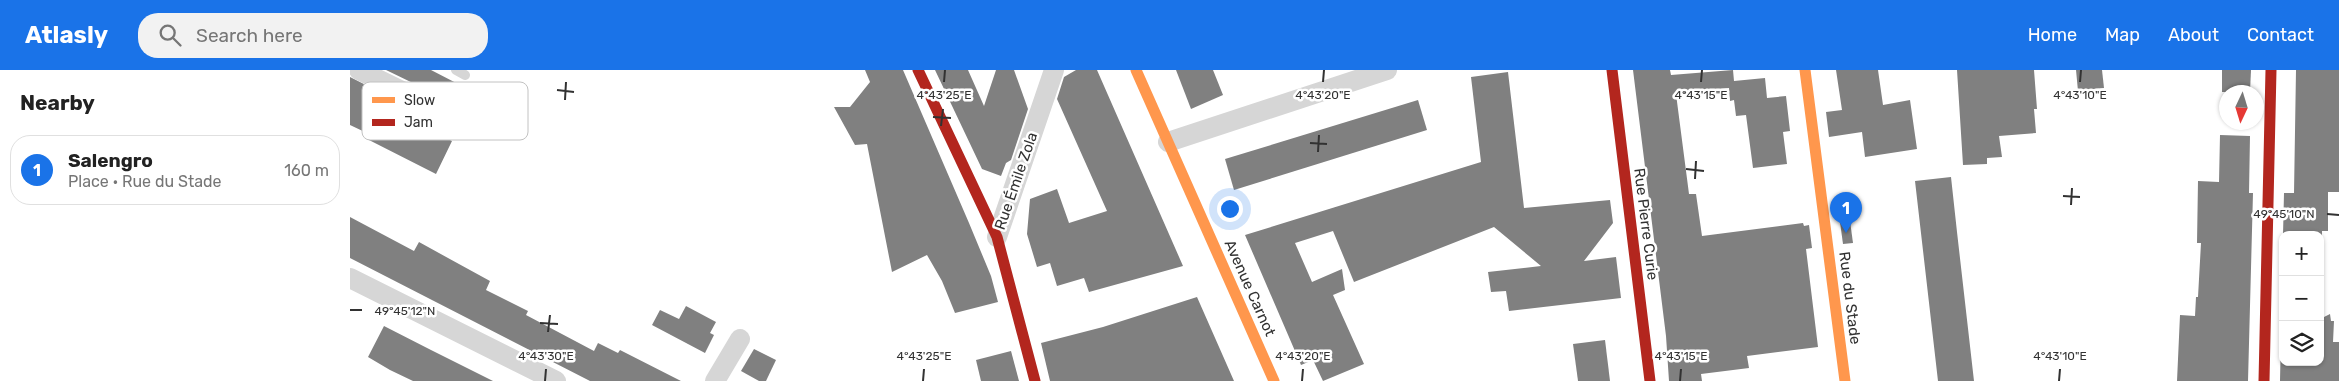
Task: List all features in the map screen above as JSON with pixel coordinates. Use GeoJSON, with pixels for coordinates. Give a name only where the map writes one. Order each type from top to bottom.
{"type":"FeatureCollection","features":[{"type":"Feature","properties":{"kind":"street"},"geometry":{"type":"LineString","coordinates":[[359,70],[384,82]]}},
{"type":"Feature","properties":{"kind":"street"},"geometry":{"type":"LineString","coordinates":[[918,70],[997,237]]}},
{"type":"Feature","properties":{"kind":"street","name":"Rue Émile Zola"},"geometry":{"type":"LineString","coordinates":[[1036,381],[997,237],[1054,70]]}},
{"type":"Feature","properties":{"kind":"street","name":"Avenue Carnot"},"geometry":{"type":"LineString","coordinates":[[1136,70],[1274,381]]}},
{"type":"Feature","properties":{"kind":"street"},"geometry":{"type":"LineString","coordinates":[[1168,142],[1359,74],[1386,70]]}},
{"type":"Feature","properties":{"kind":"street","name":"Rue Pierre Curie"},"geometry":{"type":"LineString","coordinates":[[1612,70],[1650,381]]}},
{"type":"Feature","properties":{"kind":"street","name":"Rue du Stade"},"geometry":{"type":"LineString","coordinates":[[1805,70],[1845,381]]}},
{"type":"Feature","properties":{"kind":"street"},"geometry":{"type":"LineString","coordinates":[[2264,381],[2271,70]]}},
{"type":"Feature","properties":{"kind":"street"},"geometry":{"type":"LineString","coordinates":[[350,278],[556,381]]}},
{"type":"Feature","properties":{"kind":"street"},"geometry":{"type":"LineString","coordinates":[[716,381],[740,339]]}},
{"type":"Feature","properties":{"kind":"building"},"geometry":{"type":"Polygon","coordinates":[[[386,70],[431,70],[454,82],[411,82],[386,70]]]}},
{"type":"Feature","properties":{"kind":"building"},"geometry":{"type":"Polygon","coordinates":[[[865,70],[903,70],[991,276],[998,302],[955,313],[942,281],[927,255],[892,272],[867,144],[855,145],[834,107],[850,107],[870,82],[865,70]]]}},
{"type":"Feature","properties":{"kind":"building"},"geometry":{"type":"Polygon","coordinates":[[[935,70],[968,70],[984,106],[996,70],[1014,70],[1028,109],[1011,160],[1006,163],[1001,176],[982,169],[935,70]]]}},
{"type":"Feature","properties":{"kind":"building"},"geometry":{"type":"Polygon","coordinates":[[[1076,70],[1097,70],[1183,266],[1089,292],[1084,278],[1057,286],[1050,263],[1037,267],[1027,234],[1030,199],[1057,189],[1069,223],[1107,211],[1057,99],[1064,77],[1076,70]]]}},
{"type":"Feature","properties":{"kind":"building"},"geometry":{"type":"Polygon","coordinates":[[[1176,70],[1213,70],[1223,95],[1191,109],[1176,70]]]}},
{"type":"Feature","properties":{"kind":"building"},"geometry":{"type":"Polygon","coordinates":[[[1633,70],[1670,70],[1671,75],[1733,70],[1734,81],[1765,78],[1767,98],[1786,96],[1790,131],[1783,132],[1787,164],[1753,168],[1746,115],[1736,116],[1734,100],[1730,101],[1729,88],[1676,94],[1689,194],[1696,194],[1702,236],[1803,223],[1804,226],[1809,225],[1812,248],[1806,249],[1818,347],[1747,356],[1749,368],[1701,374],[1702,381],[1669,381],[1666,336],[1633,70]]]}},
{"type":"Feature","properties":{"kind":"building"},"geometry":{"type":"Polygon","coordinates":[[[1836,70],[1878,70],[1883,105],[1910,100],[1917,149],[1865,157],[1862,132],[1829,137],[1826,112],[1842,110],[1836,70]]]}},
{"type":"Feature","properties":{"kind":"building"},"geometry":{"type":"Polygon","coordinates":[[[1957,70],[2034,70],[2037,109],[2034,109],[2036,133],[1999,136],[2002,157],[1987,158],[1987,164],[1963,165],[1957,70]]]}},
{"type":"Feature","properties":{"kind":"building"},"geometry":{"type":"Polygon","coordinates":[[[2076,70],[2102,70],[2104,88],[2078,91],[2076,70]]]}},
{"type":"Feature","properties":{"kind":"building"},"geometry":{"type":"Polygon","coordinates":[[[2222,70],[2251,70],[2250,85],[2222,85],[2222,70]]]}},
{"type":"Feature","properties":{"kind":"building"},"geometry":{"type":"Polygon","coordinates":[[[2296,70],[2339,70],[2339,192],[2328,192],[2328,231],[2283,231],[2284,193],[2294,193],[2296,70]]]}},
{"type":"Feature","properties":{"kind":"building"},"geometry":{"type":"Polygon","coordinates":[[[1508,72],[1524,208],[1610,200],[1613,223],[1584,261],[1616,257],[1621,298],[1509,311],[1506,291],[1491,292],[1488,272],[1541,266],[1494,227],[1354,282],[1333,231],[1295,243],[1312,282],[1342,269],[1345,290],[1333,295],[1364,364],[1323,381],[1313,360],[1301,365],[1245,235],[1481,162],[1471,77],[1508,72]]]}},
{"type":"Feature","properties":{"kind":"building"},"geometry":{"type":"Polygon","coordinates":[[[350,77],[362,83],[362,131],[350,125],[350,77]]]}},
{"type":"Feature","properties":{"kind":"building"},"geometry":{"type":"Polygon","coordinates":[[[1418,100],[1427,130],[1234,190],[1225,159],[1418,100]]]}},
{"type":"Feature","properties":{"kind":"building"},"geometry":{"type":"Polygon","coordinates":[[[2220,135],[2250,136],[2249,193],[2253,193],[2248,381],[2177,381],[2180,315],[2195,316],[2196,297],[2198,297],[2201,243],[2197,243],[2198,181],[2219,182],[2220,135]]]}},
{"type":"Feature","properties":{"kind":"building"},"geometry":{"type":"Polygon","coordinates":[[[369,140],[452,141],[436,174],[369,140]]]}},
{"type":"Feature","properties":{"kind":"building"},"geometry":{"type":"Polygon","coordinates":[[[1951,177],[1974,381],[1938,381],[1915,181],[1951,177]]]}},
{"type":"Feature","properties":{"kind":"building"},"geometry":{"type":"Polygon","coordinates":[[[350,217],[414,251],[419,242],[490,281],[486,290],[528,311],[526,315],[594,351],[598,343],[618,353],[620,350],[681,381],[590,381],[350,258],[350,217]]]}},
{"type":"Feature","properties":{"kind":"building"},"geometry":{"type":"Polygon","coordinates":[[[1850,221],[1853,243],[1843,244],[1840,222],[1850,221]]]}},
{"type":"Feature","properties":{"kind":"building"},"geometry":{"type":"Polygon","coordinates":[[[1197,297],[1234,381],[1050,381],[1041,343],[1103,327],[1197,297]]]}},
{"type":"Feature","properties":{"kind":"building"},"geometry":{"type":"Polygon","coordinates":[[[686,306],[716,322],[710,333],[714,335],[705,353],[652,325],[660,310],[679,319],[686,306]]]}},
{"type":"Feature","properties":{"kind":"building"},"geometry":{"type":"Polygon","coordinates":[[[2330,314],[2331,321],[2334,321],[2333,342],[2339,342],[2339,381],[2280,381],[2280,366],[2324,366],[2324,317],[2330,314]]]}},
{"type":"Feature","properties":{"kind":"building"},"geometry":{"type":"Polygon","coordinates":[[[384,326],[493,381],[413,381],[390,370],[368,357],[384,326]]]}},
{"type":"Feature","properties":{"kind":"building"},"geometry":{"type":"Polygon","coordinates":[[[1605,340],[1610,381],[1578,381],[1573,344],[1605,340]]]}},
{"type":"Feature","properties":{"kind":"building"},"geometry":{"type":"Polygon","coordinates":[[[754,349],[776,360],[766,381],[759,381],[741,371],[754,349]]]}},
{"type":"Feature","properties":{"kind":"building"},"geometry":{"type":"Polygon","coordinates":[[[1011,351],[1019,381],[981,381],[976,360],[1011,351]]]}},
{"type":"Feature","properties":{"kind":"traffic: slow"},"geometry":{"type":"LineString","coordinates":[[1136,70],[1274,381]]}},
{"type":"Feature","properties":{"kind":"traffic: slow"},"geometry":{"type":"LineString","coordinates":[[1805,70],[1845,381]]}},
{"type":"Feature","properties":{"kind":"traffic: jam"},"geometry":{"type":"LineString","coordinates":[[918,70],[997,237],[1035,381]]}},
{"type":"Feature","properties":{"kind":"traffic: jam"},"geometry":{"type":"LineString","coordinates":[[1612,70],[1650,381]]}},
{"type":"Feature","properties":{"kind":"traffic: jam"},"geometry":{"type":"LineString","coordinates":[[2264,381],[2271,70]]}},
{"type":"Feature","properties":{"kind":"place","name":"Salengro"},"geometry":{"type":"Point","coordinates":[1846,233]}}]}
